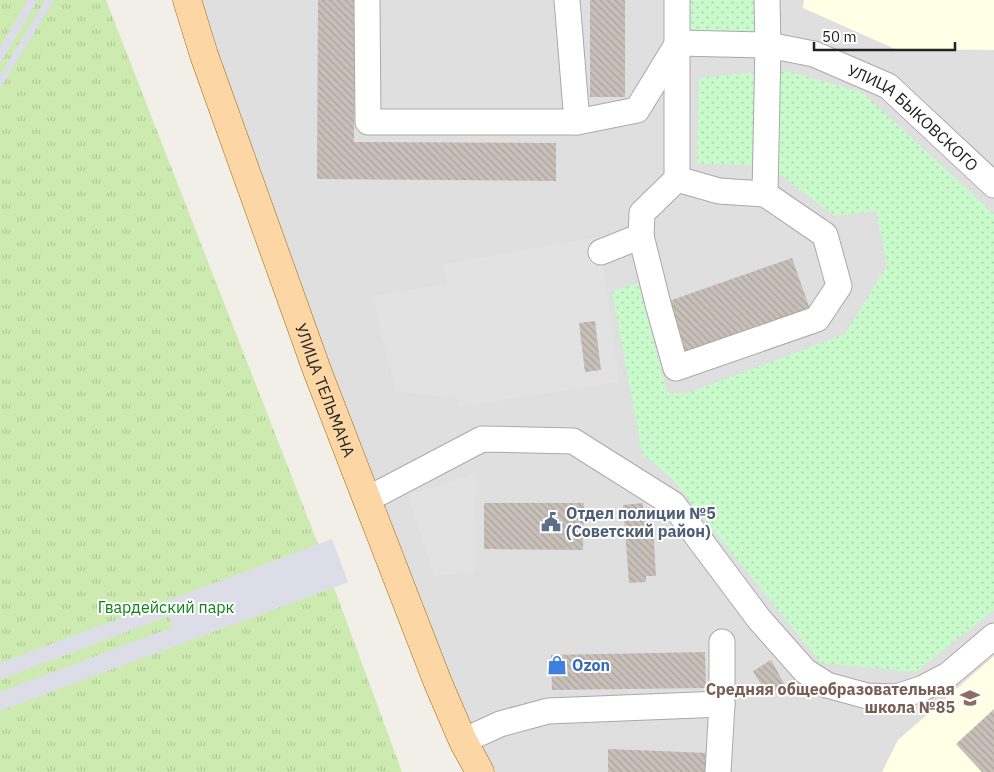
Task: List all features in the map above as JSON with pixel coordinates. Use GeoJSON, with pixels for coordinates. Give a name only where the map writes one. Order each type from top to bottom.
{"type":"FeatureCollection","features":[{"type":"Feature","properties":{"kind":"main road","name":"УЛИЦА ТЕЛЬМАНА"},"geometry":{"type":"LineString","coordinates":[[187,0],[204,55],[366,500],[438,683],[463,741],[480,772]]}},
{"type":"Feature","properties":{"kind":"street"},"geometry":{"type":"LineString","coordinates":[[367,0],[368,122],[577,122],[637,110],[678,43]]}},
{"type":"Feature","properties":{"kind":"street"},"geometry":{"type":"LineString","coordinates":[[567,0],[577,122]]}},
{"type":"Feature","properties":{"kind":"street"},"geometry":{"type":"LineString","coordinates":[[677,0],[677,179],[642,213],[642,236],[676,368],[817,319],[838,286],[825,235],[765,194],[718,191],[677,179]]}},
{"type":"Feature","properties":{"kind":"street"},"geometry":{"type":"LineString","coordinates":[[765,194],[767,0]]}},
{"type":"Feature","properties":{"kind":"street","name":"УЛИЦА БЫКОВСКОГО"},"geometry":{"type":"LineString","coordinates":[[678,43],[768,45],[814,54],[888,86],[994,185]]}},
{"type":"Feature","properties":{"kind":"street"},"geometry":{"type":"LineString","coordinates":[[601,252],[642,236]]}},
{"type":"Feature","properties":{"kind":"street"},"geometry":{"type":"LineString","coordinates":[[366,500],[482,439],[573,441],[673,504],[759,619],[805,671],[827,684],[867,696],[896,697],[921,689],[948,676],[994,636]]}},
{"type":"Feature","properties":{"kind":"street"},"geometry":{"type":"LineString","coordinates":[[718,772],[722,704],[722,642]]}},
{"type":"Feature","properties":{"kind":"street"},"geometry":{"type":"LineString","coordinates":[[463,741],[500,724],[548,711],[722,704]]}},
{"type":"Feature","properties":{"kind":"shaded area"},"geometry":{"type":"Polygon","coordinates":[[[28,0],[38,0],[0,64],[0,47],[28,0]]]}},
{"type":"Feature","properties":{"kind":"shaded area"},"geometry":{"type":"Polygon","coordinates":[[[45,0],[54,0],[0,89],[0,76],[45,0]]]}},
{"type":"Feature","properties":{"kind":"shaded area"},"geometry":{"type":"Polygon","coordinates":[[[187,0],[994,0],[994,772],[480,772],[187,0]]]}},
{"type":"Feature","properties":{"kind":"shaded area"},"geometry":{"type":"Polygon","coordinates":[[[804,0],[994,0],[994,50],[895,49],[803,8],[804,0]]]}},
{"type":"Feature","properties":{"kind":"shaded area"},"geometry":{"type":"Polygon","coordinates":[[[599,237],[619,382],[458,407],[458,398],[395,391],[373,296],[446,284],[443,264],[599,237]]]}},
{"type":"Feature","properties":{"kind":"shaded area"},"geometry":{"type":"Polygon","coordinates":[[[476,473],[474,572],[434,576],[407,495],[476,473]]]}},
{"type":"Feature","properties":{"kind":"shaded area"},"geometry":{"type":"Polygon","coordinates":[[[332,539],[348,582],[0,711],[0,692],[173,627],[169,616],[0,680],[0,663],[332,539]]]}},
{"type":"Feature","properties":{"kind":"shaded area","name":"Средняя общеобразовательная школа №85"},"geometry":{"type":"Polygon","coordinates":[[[994,656],[994,772],[882,772],[898,740],[994,656]]]}},
{"type":"Feature","properties":{"kind":"green space","name":"Гвардейский парк"},"geometry":{"type":"Polygon","coordinates":[[[0,0],[106,0],[318,544],[402,772],[0,772],[0,0]]]}},
{"type":"Feature","properties":{"kind":"green space"},"geometry":{"type":"Polygon","coordinates":[[[677,0],[767,0],[768,45],[678,43],[677,0]]]}},
{"type":"Feature","properties":{"kind":"green space"},"geometry":{"type":"Polygon","coordinates":[[[783,70],[862,92],[994,214],[994,610],[916,672],[821,663],[674,481],[642,453],[612,291],[638,283],[667,392],[685,394],[845,334],[887,265],[876,211],[834,216],[768,165],[697,164],[699,78],[783,70]]]}},
{"type":"Feature","properties":{"kind":"building"},"geometry":{"type":"Polygon","coordinates":[[[318,0],[355,0],[354,142],[556,143],[556,181],[317,179],[318,0]]]}},
{"type":"Feature","properties":{"kind":"building"},"geometry":{"type":"Polygon","coordinates":[[[590,0],[625,0],[625,97],[590,97],[590,0]]]}},
{"type":"Feature","properties":{"kind":"building"},"geometry":{"type":"Polygon","coordinates":[[[792,258],[811,312],[685,356],[666,302],[792,258]]]}},
{"type":"Feature","properties":{"kind":"building"},"geometry":{"type":"Polygon","coordinates":[[[595,321],[601,370],[585,372],[579,323],[595,321]]]}},
{"type":"Feature","properties":{"kind":"building"},"geometry":{"type":"Polygon","coordinates":[[[484,503],[584,503],[583,550],[484,549],[484,503]]]}},
{"type":"Feature","properties":{"kind":"building"},"geometry":{"type":"Polygon","coordinates":[[[643,503],[643,512],[652,511],[656,576],[646,576],[646,582],[629,583],[623,505],[643,503]]]}},
{"type":"Feature","properties":{"kind":"building"},"geometry":{"type":"Polygon","coordinates":[[[705,652],[706,688],[552,690],[551,655],[705,652]]]}},
{"type":"Feature","properties":{"kind":"building"},"geometry":{"type":"Polygon","coordinates":[[[771,660],[785,685],[767,695],[753,671],[771,660]]]}},
{"type":"Feature","properties":{"kind":"building"},"geometry":{"type":"Polygon","coordinates":[[[994,709],[994,772],[982,772],[956,744],[994,709]]]}},
{"type":"Feature","properties":{"kind":"building"},"geometry":{"type":"Polygon","coordinates":[[[608,749],[708,753],[708,772],[608,772],[608,749]]]}},
{"type":"Feature","properties":{"kind":"place","name":"Отдел полиции №5 (Советский район)"},"geometry":{"type":"Point","coordinates":[551,522]}},
{"type":"Feature","properties":{"kind":"place","name":"Ozon"},"geometry":{"type":"Point","coordinates":[557,665]}},
{"type":"Feature","properties":{"kind":"place","name":"Средняя общеобразовательная школа №85"},"geometry":{"type":"Point","coordinates":[970,698]}}]}
